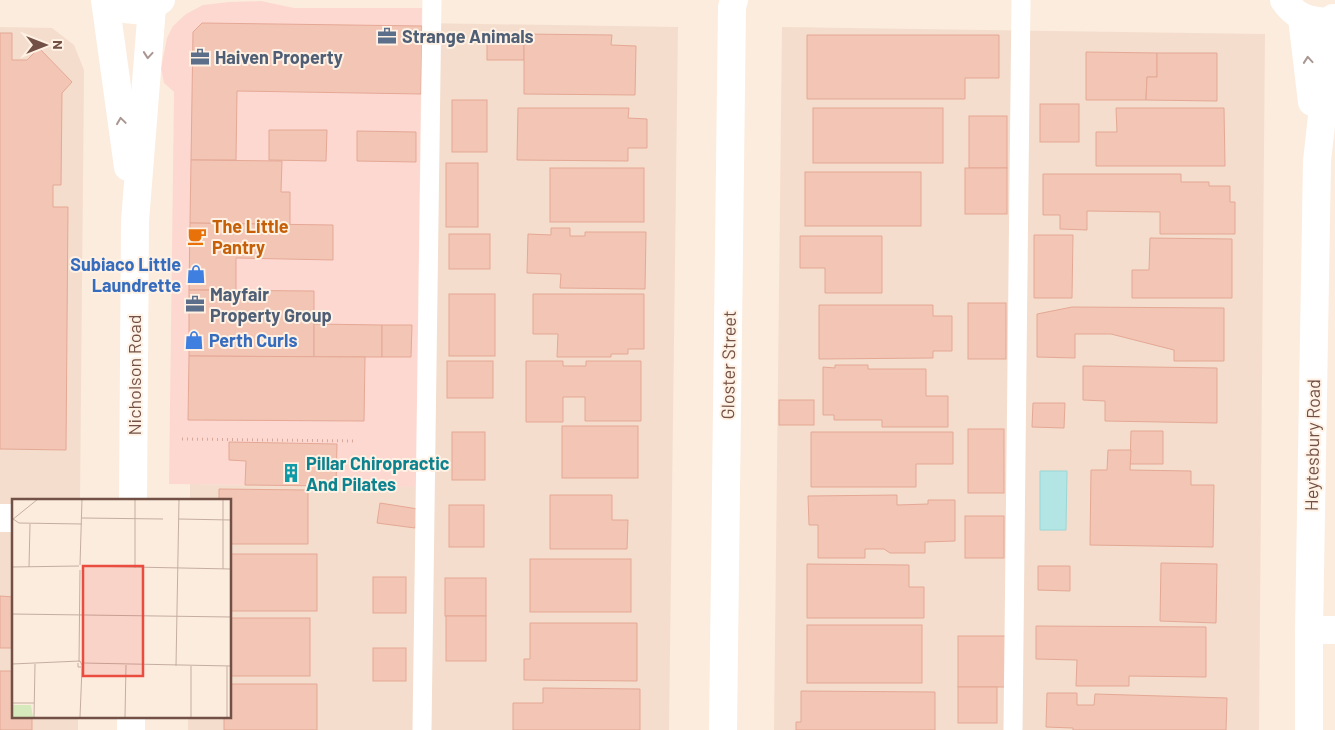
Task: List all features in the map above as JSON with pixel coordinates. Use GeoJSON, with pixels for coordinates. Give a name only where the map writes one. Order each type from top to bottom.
{"type":"FeatureCollection","features":[{"type":"Feature","properties":{"kind":"street"},"geometry":{"type":"LineString","coordinates":[[105,0],[118,8],[129,11],[141,10],[157,3]]}},
{"type":"Feature","properties":{"kind":"street","name":"Nicholson Road"},"geometry":{"type":"LineString","coordinates":[[105,0],[135,221]]}},
{"type":"Feature","properties":{"kind":"street","name":"Gloster Street"},"geometry":{"type":"LineString","coordinates":[[723,730],[732,7],[734,0]]}},
{"type":"Feature","properties":{"kind":"street","name":"Nicholson Road"},"geometry":{"type":"LineString","coordinates":[[133,499],[135,221],[157,3]]}},
{"type":"Feature","properties":{"kind":"street"},"geometry":{"type":"LineString","coordinates":[[1293,9],[1322,21],[1334,17]]}},
{"type":"Feature","properties":{"kind":"street","name":"Heytesbury Road"},"geometry":{"type":"LineString","coordinates":[[1293,9],[1317,160]]}},
{"type":"Feature","properties":{"kind":"street","name":"Heytesbury Road"},"geometry":{"type":"LineString","coordinates":[[1309,730],[1322,630],[1317,160],[1334,17]]}},
{"type":"Feature","properties":{"kind":"lane"},"geometry":{"type":"LineString","coordinates":[[422,730],[432,0]]}},
{"type":"Feature","properties":{"kind":"lane"},"geometry":{"type":"LineString","coordinates":[[1013,730],[1021,0]]}},
{"type":"Feature","properties":{"kind":"path"},"geometry":{"type":"LineString","coordinates":[[182,439],[354,441]]}},
{"type":"Feature","properties":{"kind":"shaded area"},"geometry":{"type":"Polygon","coordinates":[[[261,1],[294,8],[422,8],[416,487],[169,484],[174,92],[164,83],[161,68],[167,38],[173,26],[186,14],[203,5],[261,1]]]}},
{"type":"Feature","properties":{"kind":"shaded area"},"geometry":{"type":"Polygon","coordinates":[[[422,23],[678,27],[669,730],[188,730],[188,718],[231,718],[231,499],[190,499],[190,484],[416,487],[422,23]]]}},
{"type":"Feature","properties":{"kind":"shaded area"},"geometry":{"type":"Polygon","coordinates":[[[0,27],[52,28],[74,45],[84,70],[80,499],[12,499],[12,718],[78,718],[78,730],[0,730],[0,27]]]}},
{"type":"Feature","properties":{"kind":"shaded area"},"geometry":{"type":"Polygon","coordinates":[[[782,27],[1265,34],[1259,730],[774,730],[782,27]]]}},
{"type":"Feature","properties":{"kind":"water"},"geometry":{"type":"Polygon","coordinates":[[[1040,471],[1067,471],[1066,530],[1040,530],[1040,471]]]}},
{"type":"Feature","properties":{"kind":"building"},"geometry":{"type":"Polygon","coordinates":[[[202,23],[422,26],[421,94],[237,91],[236,160],[191,160],[193,32],[202,23]]]}},
{"type":"Feature","properties":{"kind":"building"},"geometry":{"type":"Polygon","coordinates":[[[0,33],[12,33],[12,60],[27,60],[39,48],[72,82],[62,93],[61,185],[53,185],[53,207],[68,207],[66,450],[0,449],[0,33]]]}},
{"type":"Feature","properties":{"kind":"building"},"geometry":{"type":"Polygon","coordinates":[[[487,34],[524,34],[524,60],[487,60],[487,34]]]}},
{"type":"Feature","properties":{"kind":"building"},"geometry":{"type":"Polygon","coordinates":[[[524,34],[612,35],[611,45],[636,46],[635,95],[524,94],[524,34]]]}},
{"type":"Feature","properties":{"kind":"building"},"geometry":{"type":"Polygon","coordinates":[[[807,35],[999,35],[999,78],[965,78],[965,99],[807,99],[807,35]]]}},
{"type":"Feature","properties":{"kind":"building"},"geometry":{"type":"Polygon","coordinates":[[[1086,52],[1157,53],[1157,77],[1147,77],[1146,100],[1086,100],[1086,52]]]}},
{"type":"Feature","properties":{"kind":"building"},"geometry":{"type":"Polygon","coordinates":[[[1157,53],[1217,53],[1217,101],[1146,100],[1147,77],[1157,77],[1157,53]]]}},
{"type":"Feature","properties":{"kind":"building"},"geometry":{"type":"Polygon","coordinates":[[[452,100],[487,100],[487,152],[452,152],[452,100]]]}},
{"type":"Feature","properties":{"kind":"building"},"geometry":{"type":"Polygon","coordinates":[[[1040,104],[1079,104],[1079,142],[1040,142],[1040,104]]]}},
{"type":"Feature","properties":{"kind":"building"},"geometry":{"type":"Polygon","coordinates":[[[518,108],[629,108],[628,118],[647,119],[647,148],[628,148],[628,161],[517,160],[518,108]]]}},
{"type":"Feature","properties":{"kind":"building"},"geometry":{"type":"Polygon","coordinates":[[[813,108],[943,108],[943,163],[813,163],[813,108]]]}},
{"type":"Feature","properties":{"kind":"building"},"geometry":{"type":"Polygon","coordinates":[[[1116,108],[1224,108],[1225,166],[1096,166],[1096,132],[1117,132],[1116,108]]]}},
{"type":"Feature","properties":{"kind":"building"},"geometry":{"type":"Polygon","coordinates":[[[969,116],[1007,116],[1007,168],[969,168],[969,116]]]}},
{"type":"Feature","properties":{"kind":"building"},"geometry":{"type":"Polygon","coordinates":[[[269,130],[327,130],[326,161],[269,160],[269,130]]]}},
{"type":"Feature","properties":{"kind":"building"},"geometry":{"type":"Polygon","coordinates":[[[357,131],[416,132],[416,162],[357,161],[357,131]]]}},
{"type":"Feature","properties":{"kind":"building"},"geometry":{"type":"Polygon","coordinates":[[[191,160],[282,161],[281,192],[290,192],[290,225],[190,223],[191,160]]]}},
{"type":"Feature","properties":{"kind":"building"},"geometry":{"type":"Polygon","coordinates":[[[446,163],[478,163],[478,227],[446,227],[446,163]]]}},
{"type":"Feature","properties":{"kind":"building"},"geometry":{"type":"Polygon","coordinates":[[[550,168],[644,168],[644,222],[550,222],[550,168]]]}},
{"type":"Feature","properties":{"kind":"building"},"geometry":{"type":"Polygon","coordinates":[[[965,168],[1007,168],[1007,214],[965,214],[965,168]]]}},
{"type":"Feature","properties":{"kind":"building"},"geometry":{"type":"Polygon","coordinates":[[[805,172],[921,172],[921,226],[805,226],[805,172]]]}},
{"type":"Feature","properties":{"kind":"building"},"geometry":{"type":"Polygon","coordinates":[[[1043,174],[1181,174],[1181,182],[1209,182],[1209,186],[1230,186],[1230,202],[1235,202],[1235,234],[1160,234],[1160,212],[1087,211],[1087,230],[1060,229],[1060,215],[1043,215],[1043,174]]]}},
{"type":"Feature","properties":{"kind":"building"},"geometry":{"type":"Polygon","coordinates":[[[190,223],[333,225],[333,260],[236,258],[236,290],[189,290],[190,223]]]}},
{"type":"Feature","properties":{"kind":"building"},"geometry":{"type":"Polygon","coordinates":[[[551,228],[570,228],[570,236],[585,236],[585,232],[646,232],[645,289],[560,288],[561,274],[527,273],[528,234],[551,235],[551,228]]]}},
{"type":"Feature","properties":{"kind":"building"},"geometry":{"type":"Polygon","coordinates":[[[449,234],[490,234],[490,269],[449,269],[449,234]]]}},
{"type":"Feature","properties":{"kind":"building"},"geometry":{"type":"Polygon","coordinates":[[[1034,235],[1073,235],[1072,298],[1034,298],[1034,235]]]}},
{"type":"Feature","properties":{"kind":"building"},"geometry":{"type":"Polygon","coordinates":[[[800,236],[882,236],[882,293],[825,293],[825,268],[800,268],[800,236]]]}},
{"type":"Feature","properties":{"kind":"building"},"geometry":{"type":"Polygon","coordinates":[[[1150,238],[1232,239],[1232,298],[1132,298],[1132,270],[1149,270],[1150,238]]]}},
{"type":"Feature","properties":{"kind":"building"},"geometry":{"type":"Polygon","coordinates":[[[189,290],[314,291],[314,357],[189,356],[189,290]]]}},
{"type":"Feature","properties":{"kind":"building"},"geometry":{"type":"Polygon","coordinates":[[[449,294],[495,294],[495,356],[449,356],[449,294]]]}},
{"type":"Feature","properties":{"kind":"building"},"geometry":{"type":"Polygon","coordinates":[[[533,294],[644,294],[644,349],[628,349],[628,354],[611,354],[611,357],[557,357],[558,334],[533,334],[533,294]]]}},
{"type":"Feature","properties":{"kind":"building"},"geometry":{"type":"Polygon","coordinates":[[[968,303],[1006,303],[1006,359],[968,359],[968,303]]]}},
{"type":"Feature","properties":{"kind":"building"},"geometry":{"type":"Polygon","coordinates":[[[819,305],[933,305],[933,316],[952,316],[952,351],[933,351],[933,358],[819,359],[819,305]]]}},
{"type":"Feature","properties":{"kind":"building"},"geometry":{"type":"Polygon","coordinates":[[[1072,307],[1224,308],[1224,361],[1174,361],[1174,350],[1111,334],[1075,334],[1075,358],[1037,357],[1037,314],[1072,307]]]}},
{"type":"Feature","properties":{"kind":"building"},"geometry":{"type":"Polygon","coordinates":[[[314,324],[382,325],[382,357],[314,357],[314,324]]]}},
{"type":"Feature","properties":{"kind":"building"},"geometry":{"type":"Polygon","coordinates":[[[382,325],[412,325],[411,357],[382,357],[382,325]]]}},
{"type":"Feature","properties":{"kind":"building"},"geometry":{"type":"Polygon","coordinates":[[[189,356],[365,357],[364,421],[188,420],[189,356]]]}},
{"type":"Feature","properties":{"kind":"building"},"geometry":{"type":"Polygon","coordinates":[[[447,361],[493,361],[493,398],[447,398],[447,361]]]}},
{"type":"Feature","properties":{"kind":"building"},"geometry":{"type":"Polygon","coordinates":[[[526,361],[563,361],[563,366],[586,366],[586,361],[641,361],[641,421],[585,421],[585,397],[563,397],[563,422],[526,422],[526,361]]]}},
{"type":"Feature","properties":{"kind":"building"},"geometry":{"type":"Polygon","coordinates":[[[835,365],[868,365],[868,369],[926,369],[926,396],[948,396],[948,427],[882,427],[882,420],[834,420],[834,415],[823,415],[823,367],[835,368],[835,365]]]}},
{"type":"Feature","properties":{"kind":"building"},"geometry":{"type":"Polygon","coordinates":[[[1083,366],[1217,368],[1217,423],[1105,421],[1105,401],[1083,400],[1083,366]]]}},
{"type":"Feature","properties":{"kind":"building"},"geometry":{"type":"Polygon","coordinates":[[[779,400],[814,400],[814,425],[779,425],[779,400]]]}},
{"type":"Feature","properties":{"kind":"building"},"geometry":{"type":"Polygon","coordinates":[[[1033,403],[1065,403],[1064,428],[1032,427],[1033,403]]]}},
{"type":"Feature","properties":{"kind":"building"},"geometry":{"type":"Polygon","coordinates":[[[562,426],[638,426],[638,478],[562,478],[562,426]]]}},
{"type":"Feature","properties":{"kind":"building"},"geometry":{"type":"Polygon","coordinates":[[[968,429],[1004,429],[1004,493],[968,493],[968,429]]]}},
{"type":"Feature","properties":{"kind":"building"},"geometry":{"type":"Polygon","coordinates":[[[1131,431],[1163,431],[1163,464],[1130,464],[1131,431]]]}},
{"type":"Feature","properties":{"kind":"building"},"geometry":{"type":"Polygon","coordinates":[[[452,432],[485,432],[485,480],[452,480],[452,432]]]}},
{"type":"Feature","properties":{"kind":"building"},"geometry":{"type":"Polygon","coordinates":[[[811,432],[953,432],[953,464],[916,464],[916,487],[811,487],[811,432]]]}},
{"type":"Feature","properties":{"kind":"building","name":"Pillar Chiropractic And Pilates"},"geometry":{"type":"Polygon","coordinates":[[[229,442],[337,444],[336,486],[245,485],[246,461],[229,460],[229,442]]]}},
{"type":"Feature","properties":{"kind":"building"},"geometry":{"type":"Polygon","coordinates":[[[1108,450],[1131,450],[1130,470],[1191,471],[1191,485],[1214,485],[1213,547],[1090,545],[1091,470],[1107,470],[1108,450]]]}},
{"type":"Feature","properties":{"kind":"building"},"geometry":{"type":"Polygon","coordinates":[[[219,489],[308,490],[308,544],[231,544],[231,499],[219,499],[219,489]]]}},
{"type":"Feature","properties":{"kind":"building"},"geometry":{"type":"Polygon","coordinates":[[[550,495],[612,495],[612,520],[628,520],[627,549],[550,549],[550,495]]]}},
{"type":"Feature","properties":{"kind":"building"},"geometry":{"type":"Polygon","coordinates":[[[897,495],[897,505],[928,504],[928,500],[955,500],[955,541],[925,542],[925,553],[890,553],[884,549],[865,549],[865,558],[818,558],[818,525],[809,525],[808,496],[897,495]]]}},
{"type":"Feature","properties":{"kind":"building"},"geometry":{"type":"Polygon","coordinates":[[[380,503],[418,509],[415,528],[377,523],[380,503]]]}},
{"type":"Feature","properties":{"kind":"building"},"geometry":{"type":"Polygon","coordinates":[[[449,505],[484,505],[484,547],[449,547],[449,505]]]}},
{"type":"Feature","properties":{"kind":"building"},"geometry":{"type":"Polygon","coordinates":[[[965,516],[1004,516],[1004,558],[965,558],[965,516]]]}},
{"type":"Feature","properties":{"kind":"building"},"geometry":{"type":"Polygon","coordinates":[[[231,554],[317,554],[317,611],[231,611],[231,554]]]}},
{"type":"Feature","properties":{"kind":"building"},"geometry":{"type":"Polygon","coordinates":[[[530,559],[631,559],[631,612],[530,612],[530,559]]]}},
{"type":"Feature","properties":{"kind":"building"},"geometry":{"type":"Polygon","coordinates":[[[1161,563],[1217,564],[1216,623],[1160,621],[1161,563]]]}},
{"type":"Feature","properties":{"kind":"building"},"geometry":{"type":"Polygon","coordinates":[[[807,564],[909,565],[909,587],[924,587],[924,618],[807,618],[807,564]]]}},
{"type":"Feature","properties":{"kind":"building"},"geometry":{"type":"Polygon","coordinates":[[[1038,566],[1070,566],[1070,591],[1038,590],[1038,566]]]}},
{"type":"Feature","properties":{"kind":"building"},"geometry":{"type":"Polygon","coordinates":[[[373,577],[406,577],[406,613],[373,613],[373,577]]]}},
{"type":"Feature","properties":{"kind":"building"},"geometry":{"type":"Polygon","coordinates":[[[445,578],[486,578],[486,616],[445,616],[445,578]]]}},
{"type":"Feature","properties":{"kind":"building"},"geometry":{"type":"Polygon","coordinates":[[[0,596],[12,597],[12,648],[0,648],[0,596]]]}},
{"type":"Feature","properties":{"kind":"building"},"geometry":{"type":"Polygon","coordinates":[[[446,616],[486,616],[486,661],[446,661],[446,616]]]}},
{"type":"Feature","properties":{"kind":"building"},"geometry":{"type":"Polygon","coordinates":[[[231,618],[310,618],[310,676],[231,676],[231,618]]]}},
{"type":"Feature","properties":{"kind":"building"},"geometry":{"type":"Polygon","coordinates":[[[530,623],[637,623],[637,681],[524,680],[524,659],[530,659],[530,623]]]}},
{"type":"Feature","properties":{"kind":"building"},"geometry":{"type":"Polygon","coordinates":[[[807,625],[922,625],[922,683],[807,683],[807,625]]]}},
{"type":"Feature","properties":{"kind":"building"},"geometry":{"type":"Polygon","coordinates":[[[1036,626],[1206,627],[1206,677],[1129,676],[1129,686],[1076,686],[1077,660],[1036,659],[1036,626]]]}},
{"type":"Feature","properties":{"kind":"building"},"geometry":{"type":"Polygon","coordinates":[[[958,636],[1006,636],[1006,687],[958,687],[958,636]]]}},
{"type":"Feature","properties":{"kind":"building"},"geometry":{"type":"Polygon","coordinates":[[[373,648],[406,648],[406,681],[373,681],[373,648]]]}},
{"type":"Feature","properties":{"kind":"building"},"geometry":{"type":"Polygon","coordinates":[[[0,671],[12,671],[12,718],[32,718],[32,730],[0,730],[0,671]]]}},
{"type":"Feature","properties":{"kind":"building"},"geometry":{"type":"Polygon","coordinates":[[[231,684],[317,684],[317,730],[224,730],[224,718],[231,718],[231,684]]]}},
{"type":"Feature","properties":{"kind":"building"},"geometry":{"type":"Polygon","coordinates":[[[958,687],[997,687],[997,723],[958,723],[958,687]]]}},
{"type":"Feature","properties":{"kind":"building"},"geometry":{"type":"Polygon","coordinates":[[[543,688],[640,689],[640,730],[513,730],[513,703],[543,703],[543,688]]]}},
{"type":"Feature","properties":{"kind":"building"},"geometry":{"type":"Polygon","coordinates":[[[801,691],[935,692],[935,730],[796,730],[796,722],[801,722],[801,691]]]}},
{"type":"Feature","properties":{"kind":"building"},"geometry":{"type":"Polygon","coordinates":[[[1047,693],[1077,693],[1077,705],[1094,705],[1095,694],[1227,698],[1226,730],[1073,730],[1073,728],[1046,727],[1047,693]]]}},
{"type":"Feature","properties":{"kind":"place","name":"Strange Animals"},"geometry":{"type":"Point","coordinates":[387,36]}},
{"type":"Feature","properties":{"kind":"place","name":"Haiven Property"},"geometry":{"type":"Point","coordinates":[200,57]}},
{"type":"Feature","properties":{"kind":"place","name":"The Little Pantry"},"geometry":{"type":"Point","coordinates":[197,236]}},
{"type":"Feature","properties":{"kind":"place","name":"Subiaco Little Laundrette"},"geometry":{"type":"Point","coordinates":[196,274]}},
{"type":"Feature","properties":{"kind":"place","name":"Mayfair Property Group"},"geometry":{"type":"Point","coordinates":[195,304]}},
{"type":"Feature","properties":{"kind":"place","name":"Perth Curls"},"geometry":{"type":"Point","coordinates":[194,340]}},
{"type":"Feature","properties":{"kind":"place","name":"Pillar Chiropractic And Pilates"},"geometry":{"type":"Point","coordinates":[291,473]}}]}
